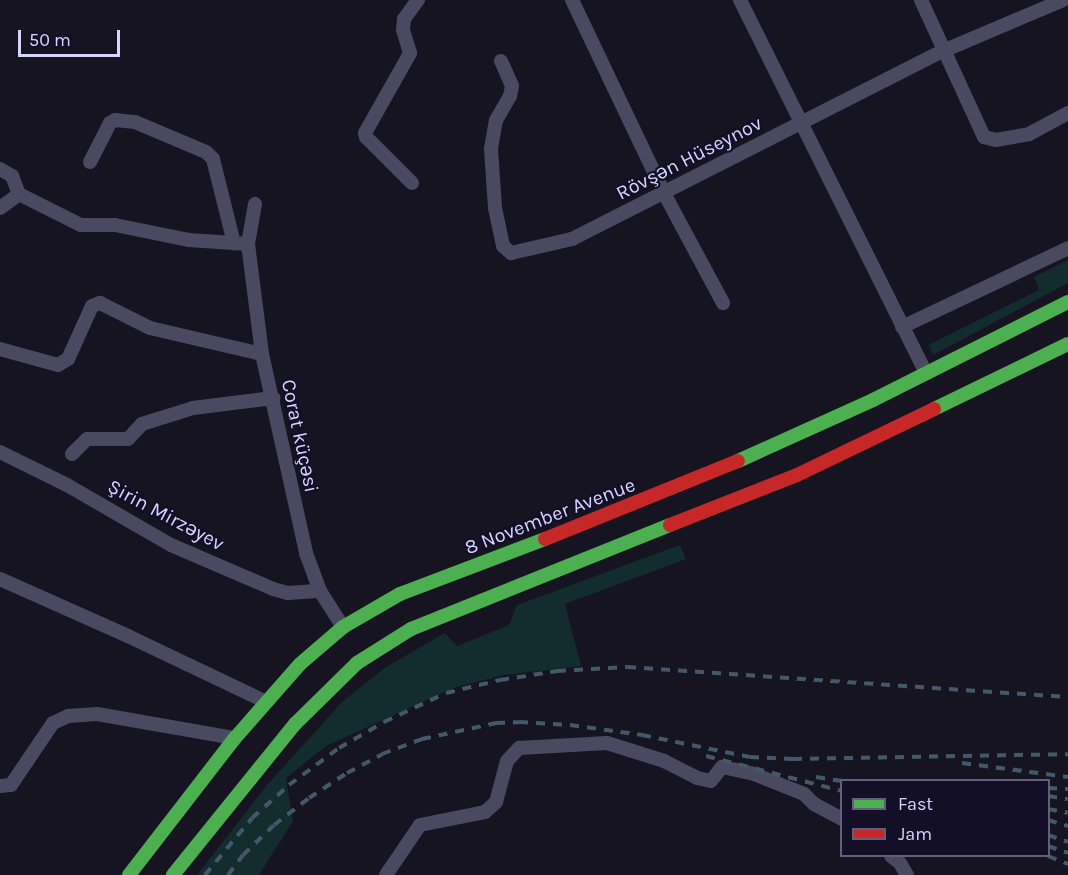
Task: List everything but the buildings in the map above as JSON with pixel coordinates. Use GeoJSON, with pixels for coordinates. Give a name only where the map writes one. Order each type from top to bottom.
{"type":"FeatureCollection","features":[{"type":"Feature","properties":{"kind":"highway","name":"8 November Avenue"},"geometry":{"type":"LineString","coordinates":[[172,875],[295,724],[357,663],[383,646],[411,629],[447,614],[797,475],[934,390],[1068,302]]}},
{"type":"Feature","properties":{"kind":"highway","name":"8 November Avenue"},"geometry":{"type":"LineString","coordinates":[[129,875],[235,738],[300,664],[343,627],[400,594],[686,484],[785,442],[1068,344]]}},
{"type":"Feature","properties":{"kind":"street"},"geometry":{"type":"LineString","coordinates":[[412,183],[366,137],[366,133],[410,53],[403,30],[404,19],[418,0]]}},
{"type":"Feature","properties":{"kind":"street"},"geometry":{"type":"LineString","coordinates":[[572,0],[664,193],[723,303]]}},
{"type":"Feature","properties":{"kind":"street"},"geometry":{"type":"LineString","coordinates":[[740,0],[934,390]]}},
{"type":"Feature","properties":{"kind":"street"},"geometry":{"type":"LineString","coordinates":[[921,0],[984,137],[996,140],[1029,134],[1068,113]]}},
{"type":"Feature","properties":{"kind":"street","name":"Rövşən Hüseynov"},"geometry":{"type":"LineString","coordinates":[[501,62],[512,86],[510,96],[496,120],[491,149],[495,208],[503,246],[511,253],[572,239],[943,51],[1062,0]]}},
{"type":"Feature","properties":{"kind":"street"},"geometry":{"type":"LineString","coordinates":[[90,162],[110,123],[115,120],[135,122],[206,152],[213,159],[234,243]]}},
{"type":"Feature","properties":{"kind":"street"},"geometry":{"type":"LineString","coordinates":[[0,169],[12,176],[19,194],[81,225],[115,225],[189,240],[248,244]]}},
{"type":"Feature","properties":{"kind":"street"},"geometry":{"type":"LineString","coordinates":[[0,208],[19,194]]}},
{"type":"Feature","properties":{"kind":"street","name":"Corat küçəsi"},"geometry":{"type":"LineString","coordinates":[[255,204],[248,244],[262,354],[306,553],[320,591],[343,627]]}},
{"type":"Feature","properties":{"kind":"street"},"geometry":{"type":"LineString","coordinates":[[902,327],[1068,248]]}},
{"type":"Feature","properties":{"kind":"street"},"geometry":{"type":"LineString","coordinates":[[0,349],[58,365],[68,359],[92,306],[100,303],[150,328],[262,354]]}},
{"type":"Feature","properties":{"kind":"street"},"geometry":{"type":"LineString","coordinates":[[72,454],[87,439],[128,439],[142,424],[193,408],[273,398]]}},
{"type":"Feature","properties":{"kind":"street","name":"Şirin Mirzəyev"},"geometry":{"type":"LineString","coordinates":[[0,452],[67,485],[171,545],[273,589],[288,593],[320,591]]}},
{"type":"Feature","properties":{"kind":"street"},"geometry":{"type":"LineString","coordinates":[[0,579],[130,637],[266,702]]}},
{"type":"Feature","properties":{"kind":"street"},"geometry":{"type":"LineString","coordinates":[[0,786],[11,785],[53,723],[68,716],[97,714],[235,738]]}},
{"type":"Feature","properties":{"kind":"street"},"geometry":{"type":"LineString","coordinates":[[386,875],[420,825],[485,812],[496,802],[507,761],[519,748],[607,743],[664,761],[704,780],[711,781],[722,767],[754,774],[804,794],[814,804],[840,818]]}},
{"type":"Feature","properties":{"kind":"street"},"geometry":{"type":"LineString","coordinates":[[893,857],[907,875]]}},
{"type":"Feature","properties":{"kind":"green space"},"geometry":{"type":"Polygon","coordinates":[[[1068,260],[1068,283],[933,355],[928,345],[1039,290],[1034,277],[1068,260]]]}},
{"type":"Feature","properties":{"kind":"green space"},"geometry":{"type":"Polygon","coordinates":[[[680,545],[686,559],[565,604],[581,666],[504,675],[456,687],[326,746],[286,778],[293,821],[259,875],[197,875],[267,785],[342,702],[386,667],[445,633],[457,646],[509,625],[517,605],[680,545]]]}},
{"type":"Feature","properties":{"kind":"railway"},"geometry":{"type":"LineString","coordinates":[[205,875],[252,818],[289,785],[339,748],[384,722],[446,693],[500,680],[557,671],[627,667],[1068,697]]}},
{"type":"Feature","properties":{"kind":"railway"},"geometry":{"type":"LineString","coordinates":[[228,875],[243,855],[274,825],[347,773],[382,754],[422,739],[496,723],[570,725],[642,735],[750,757],[793,759],[1068,754]]}},
{"type":"Feature","properties":{"kind":"railway"},"geometry":{"type":"LineString","coordinates":[[706,756],[840,790]]}},
{"type":"Feature","properties":{"kind":"railway"},"geometry":{"type":"LineString","coordinates":[[962,763],[1068,777]]}},
{"type":"Feature","properties":{"kind":"railway"},"geometry":{"type":"LineString","coordinates":[[816,777],[840,781]]}},
{"type":"Feature","properties":{"kind":"railway"},"geometry":{"type":"LineString","coordinates":[[1050,788],[1068,789]]}},
{"type":"Feature","properties":{"kind":"railway"},"geometry":{"type":"LineString","coordinates":[[1050,796],[1068,799]]}},
{"type":"Feature","properties":{"kind":"railway"},"geometry":{"type":"LineString","coordinates":[[1050,809],[1068,813]]}},
{"type":"Feature","properties":{"kind":"railway"},"geometry":{"type":"LineString","coordinates":[[1050,821],[1068,826]]}},
{"type":"Feature","properties":{"kind":"railway"},"geometry":{"type":"LineString","coordinates":[[1050,836],[1068,842]]}},
{"type":"Feature","properties":{"kind":"railway"},"geometry":{"type":"LineString","coordinates":[[1050,847],[1068,853]]}},
{"type":"Feature","properties":{"kind":"railway"},"geometry":{"type":"LineString","coordinates":[[1050,857],[1068,864]]}},
{"type":"Feature","properties":{"kind":"traffic: fast"},"geometry":{"type":"LineString","coordinates":[[738,461],[873,400],[1068,302]]}},
{"type":"Feature","properties":{"kind":"traffic: fast"},"geometry":{"type":"LineString","coordinates":[[934,409],[1068,344]]}},
{"type":"Feature","properties":{"kind":"traffic: fast"},"geometry":{"type":"LineString","coordinates":[[173,875],[295,724],[357,663],[411,629],[670,525]]}},
{"type":"Feature","properties":{"kind":"traffic: fast"},"geometry":{"type":"LineString","coordinates":[[129,875],[235,738],[300,664],[343,627],[400,594],[545,539]]}},
{"type":"Feature","properties":{"kind":"traffic: jam"},"geometry":{"type":"LineString","coordinates":[[670,525],[797,475],[934,409]]}},
{"type":"Feature","properties":{"kind":"traffic: jam"},"geometry":{"type":"LineString","coordinates":[[545,539],[738,461]]}}]}
